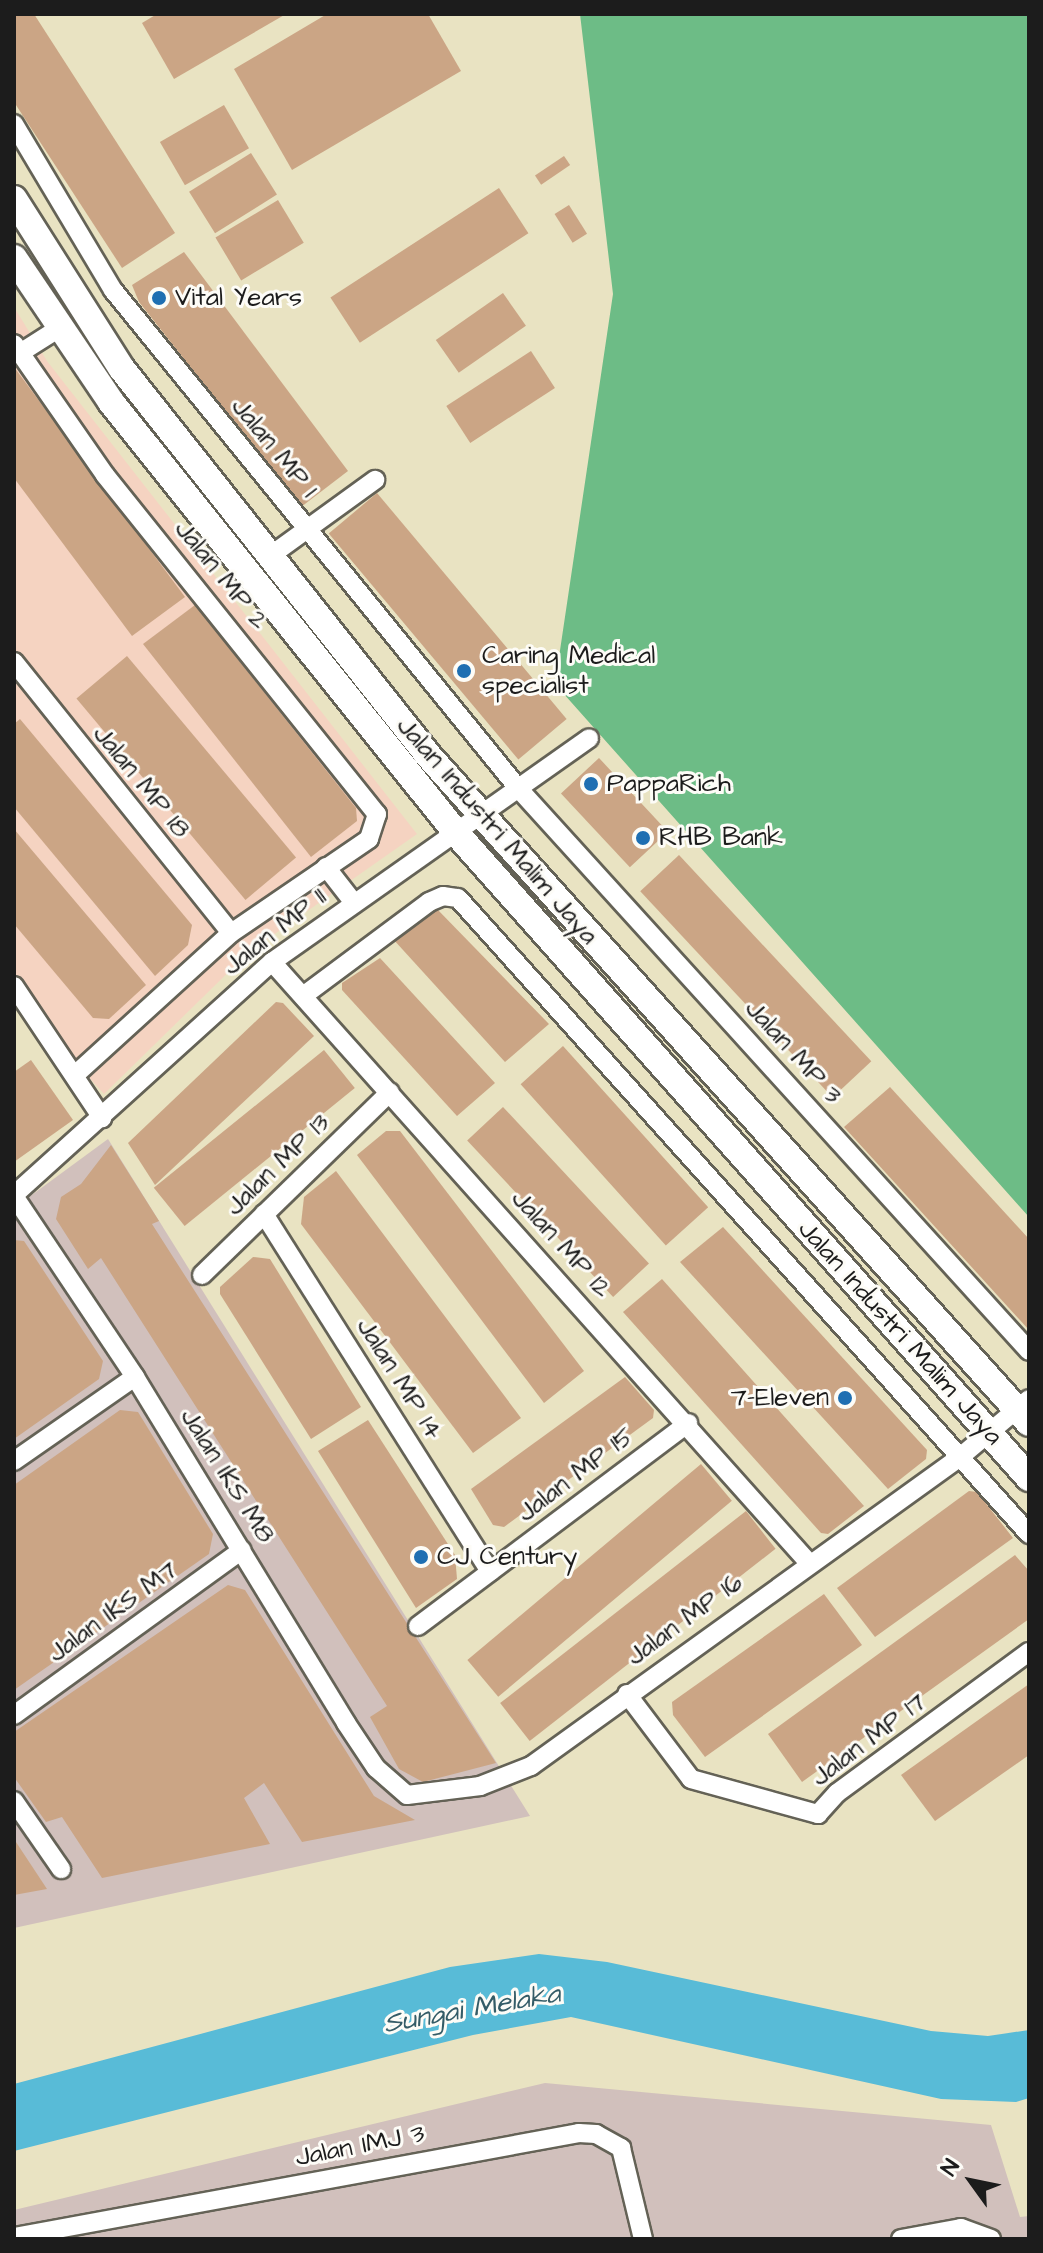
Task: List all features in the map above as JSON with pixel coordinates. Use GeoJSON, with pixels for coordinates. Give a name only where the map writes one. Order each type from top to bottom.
{"type":"FeatureCollection","features":[{"type":"Feature","properties":{"kind":"main road","name":"Jalan Industri Malim Jaya"},"geometry":{"type":"LineString","coordinates":[[14,199],[122,369],[480,817],[1025,1411]]}},
{"type":"Feature","properties":{"kind":"main road","name":"Jalan Industri Malim Jaya"},"geometry":{"type":"LineString","coordinates":[[14,258],[58,329],[458,835],[1029,1478]]}},
{"type":"Feature","properties":{"kind":"street","name":"Jalan MP 1"},"geometry":{"type":"LineString","coordinates":[[14,124],[113,290],[518,788]]}},
{"type":"Feature","properties":{"kind":"street"},"geometry":{"type":"LineString","coordinates":[[17,348],[58,329]]}},
{"type":"Feature","properties":{"kind":"street","name":"Jalan MP 2"},"geometry":{"type":"LineString","coordinates":[[17,348],[105,475],[372,802],[377,814],[369,839],[326,867]]}},
{"type":"Feature","properties":{"kind":"street"},"geometry":{"type":"LineString","coordinates":[[270,556],[375,480]]}},
{"type":"Feature","properties":{"kind":"street","name":"Jalan MP 18"},"geometry":{"type":"LineString","coordinates":[[14,662],[231,933]]}},
{"type":"Feature","properties":{"kind":"street","name":"Jalan MP 11"},"geometry":{"type":"LineString","coordinates":[[14,1195],[272,962],[354,903],[458,835],[589,738]]}},
{"type":"Feature","properties":{"kind":"street","name":"Jalan MP 3"},"geometry":{"type":"LineString","coordinates":[[518,788],[1029,1351]]}},
{"type":"Feature","properties":{"kind":"street"},"geometry":{"type":"LineString","coordinates":[[75,1075],[231,933],[326,867],[354,903]]}},
{"type":"Feature","properties":{"kind":"street"},"geometry":{"type":"LineString","coordinates":[[303,996],[429,902],[443,896],[458,898],[1029,1534]]}},
{"type":"Feature","properties":{"kind":"street","name":"Jalan MP 12"},"geometry":{"type":"LineString","coordinates":[[272,962],[688,1423],[809,1563]]}},
{"type":"Feature","properties":{"kind":"street"},"geometry":{"type":"LineString","coordinates":[[14,986],[102,1118]]}},
{"type":"Feature","properties":{"kind":"street","name":"Jalan MP 13"},"geometry":{"type":"LineString","coordinates":[[202,1275],[390,1092]]}},
{"type":"Feature","properties":{"kind":"street","name":"Jalan IKS M8"},"geometry":{"type":"LineString","coordinates":[[14,1195],[135,1377],[346,1723],[391,1785]]}},
{"type":"Feature","properties":{"kind":"street","name":"Jalan MP 14"},"geometry":{"type":"LineString","coordinates":[[264,1214],[490,1572]]}},
{"type":"Feature","properties":{"kind":"street"},"geometry":{"type":"LineString","coordinates":[[14,1461],[135,1377]]}},
{"type":"Feature","properties":{"kind":"street","name":"Jalan MP 16"},"geometry":{"type":"LineString","coordinates":[[391,1785],[421,1797],[513,1775],[1025,1411]]}},
{"type":"Feature","properties":{"kind":"street","name":"Jalan MP 15"},"geometry":{"type":"LineString","coordinates":[[418,1626],[688,1423]]}},
{"type":"Feature","properties":{"kind":"street","name":"Jalan IKS M7"},"geometry":{"type":"LineString","coordinates":[[14,1715],[242,1550]]}},
{"type":"Feature","properties":{"kind":"street","name":"Jalan MP 17"},"geometry":{"type":"LineString","coordinates":[[627,1694],[691,1779],[818,1814],[837,1793],[1029,1652]]}},
{"type":"Feature","properties":{"kind":"street"},"geometry":{"type":"LineString","coordinates":[[14,1801],[61,1869]]}},
{"type":"Feature","properties":{"kind":"street","name":"Jalan IMJ 3"},"geometry":{"type":"LineString","coordinates":[[14,2237],[579,2133],[596,2134],[621,2148],[628,2162],[643,2239]]}},
{"type":"Feature","properties":{"kind":"street"},"geometry":{"type":"LineString","coordinates":[[901,2239],[961,2228],[991,2239]]}},
{"type":"Feature","properties":{"kind":"shaded area"},"geometry":{"type":"Polygon","coordinates":[[[14,307],[47,361],[417,834],[249,952],[104,1094],[14,995],[14,307]]]}},
{"type":"Feature","properties":{"kind":"shaded area"},"geometry":{"type":"Polygon","coordinates":[[[108,1139],[530,1816],[14,1928],[14,1208],[108,1139]]]}},
{"type":"Feature","properties":{"kind":"shaded area"},"geometry":{"type":"Polygon","coordinates":[[[545,2083],[991,2125],[1020,2217],[1029,2216],[1029,2239],[14,2239],[14,2210],[545,2083]]]}},
{"type":"Feature","properties":{"kind":"green space"},"geometry":{"type":"Polygon","coordinates":[[[580,14],[1029,14],[1029,1217],[555,684],[613,294],[580,14]]]}},
{"type":"Feature","properties":{"kind":"water","name":"Sungai Melaka"},"geometry":{"type":"Polygon","coordinates":[[[539,1954],[607,1962],[931,2031],[988,2036],[1029,2030],[1029,2098],[1016,2102],[941,2099],[571,2017],[473,2035],[14,2151],[14,2084],[450,1967],[539,1954]]]}},
{"type":"Feature","properties":{"kind":"building"},"geometry":{"type":"Polygon","coordinates":[[[14,14],[34,14],[175,233],[122,268],[14,102],[14,14]]]}},
{"type":"Feature","properties":{"kind":"building"},"geometry":{"type":"Polygon","coordinates":[[[157,14],[286,14],[174,79],[142,23],[157,14]]]}},
{"type":"Feature","properties":{"kind":"building"},"geometry":{"type":"Polygon","coordinates":[[[327,14],[428,14],[461,71],[292,170],[234,69],[327,14]]]}},
{"type":"Feature","properties":{"kind":"building"},"geometry":{"type":"Polygon","coordinates":[[[224,105],[249,148],[185,185],[160,142],[224,105]]]}},
{"type":"Feature","properties":{"kind":"building"},"geometry":{"type":"Polygon","coordinates":[[[251,153],[277,195],[215,233],[189,192],[251,153]]]}},
{"type":"Feature","properties":{"kind":"building"},"geometry":{"type":"Polygon","coordinates":[[[564,156],[570,165],[541,185],[535,176],[564,156]]]}},
{"type":"Feature","properties":{"kind":"building"},"geometry":{"type":"Polygon","coordinates":[[[499,188],[528,233],[360,343],[330,297],[499,188]]]}},
{"type":"Feature","properties":{"kind":"building"},"geometry":{"type":"Polygon","coordinates":[[[278,200],[304,243],[241,280],[215,238],[278,200]]]}},
{"type":"Feature","properties":{"kind":"building"},"geometry":{"type":"Polygon","coordinates":[[[569,205],[587,234],[573,243],[555,214],[569,205]]]}},
{"type":"Feature","properties":{"kind":"building"},"geometry":{"type":"Polygon","coordinates":[[[184,252],[348,471],[301,507],[139,302],[132,285],[184,252]]]}},
{"type":"Feature","properties":{"kind":"building"},"geometry":{"type":"Polygon","coordinates":[[[503,293],[526,326],[459,373],[436,340],[503,293]]]}},
{"type":"Feature","properties":{"kind":"building"},"geometry":{"type":"Polygon","coordinates":[[[531,351],[555,388],[470,443],[446,406],[531,351]]]}},
{"type":"Feature","properties":{"kind":"building"},"geometry":{"type":"Polygon","coordinates":[[[14,367],[185,597],[132,636],[14,478],[14,367]]]}},
{"type":"Feature","properties":{"kind":"building"},"geometry":{"type":"Polygon","coordinates":[[[377,493],[567,719],[518,759],[329,533],[377,493]]]}},
{"type":"Feature","properties":{"kind":"building"},"geometry":{"type":"Polygon","coordinates":[[[195,605],[356,808],[357,821],[311,857],[143,644],[195,605]]]}},
{"type":"Feature","properties":{"kind":"building"},"geometry":{"type":"Polygon","coordinates":[[[127,656],[296,857],[245,900],[76,698],[127,656]]]}},
{"type":"Feature","properties":{"kind":"building"},"geometry":{"type":"Polygon","coordinates":[[[20,719],[192,925],[188,945],[155,976],[14,807],[14,724],[20,719]]]}},
{"type":"Feature","properties":{"kind":"building"},"geometry":{"type":"Polygon","coordinates":[[[599,758],[668,832],[630,867],[561,793],[599,758]]]}},
{"type":"Feature","properties":{"kind":"building"},"geometry":{"type":"Polygon","coordinates":[[[14,829],[146,985],[109,1019],[93,1018],[14,924],[14,829]]]}},
{"type":"Feature","properties":{"kind":"building"},"geometry":{"type":"Polygon","coordinates":[[[679,855],[871,1061],[833,1097],[640,891],[679,855]]]}},
{"type":"Feature","properties":{"kind":"building"},"geometry":{"type":"Polygon","coordinates":[[[437,909],[549,1024],[505,1062],[393,939],[437,909]]]}},
{"type":"Feature","properties":{"kind":"building"},"geometry":{"type":"Polygon","coordinates":[[[380,958],[495,1083],[457,1116],[342,990],[342,983],[380,958]]]}},
{"type":"Feature","properties":{"kind":"building"},"geometry":{"type":"Polygon","coordinates":[[[276,1002],[283,1003],[314,1036],[155,1185],[128,1143],[276,1002]]]}},
{"type":"Feature","properties":{"kind":"building"},"geometry":{"type":"Polygon","coordinates":[[[563,1046],[708,1207],[666,1245],[521,1084],[563,1046]]]}},
{"type":"Feature","properties":{"kind":"building"},"geometry":{"type":"Polygon","coordinates":[[[324,1050],[355,1088],[185,1226],[154,1188],[324,1050]]]}},
{"type":"Feature","properties":{"kind":"building"},"geometry":{"type":"Polygon","coordinates":[[[31,1060],[73,1120],[14,1162],[14,1072],[31,1060]]]}},
{"type":"Feature","properties":{"kind":"building"},"geometry":{"type":"Polygon","coordinates":[[[890,1087],[1029,1239],[1029,1330],[844,1127],[890,1087]]]}},
{"type":"Feature","properties":{"kind":"building"},"geometry":{"type":"Polygon","coordinates":[[[503,1107],[649,1264],[613,1297],[467,1140],[503,1107]]]}},
{"type":"Feature","properties":{"kind":"building"},"geometry":{"type":"Polygon","coordinates":[[[386,1131],[400,1131],[584,1371],[544,1403],[357,1155],[386,1131]]]}},
{"type":"Feature","properties":{"kind":"building"},"geometry":{"type":"Polygon","coordinates":[[[111,1145],[159,1221],[152,1224],[496,1763],[423,1782],[399,1769],[370,1717],[387,1706],[101,1258],[88,1269],[56,1219],[61,1197],[81,1184],[111,1145]]]}},
{"type":"Feature","properties":{"kind":"building"},"geometry":{"type":"Polygon","coordinates":[[[336,1171],[521,1418],[473,1453],[301,1224],[304,1197],[336,1171]]]}},
{"type":"Feature","properties":{"kind":"building"},"geometry":{"type":"Polygon","coordinates":[[[723,1227],[927,1450],[926,1459],[888,1489],[680,1262],[723,1227]]]}},
{"type":"Feature","properties":{"kind":"building"},"geometry":{"type":"Polygon","coordinates":[[[14,1240],[24,1241],[103,1361],[99,1379],[14,1439],[14,1240]]]}},
{"type":"Feature","properties":{"kind":"building"},"geometry":{"type":"Polygon","coordinates":[[[253,1257],[270,1259],[361,1407],[311,1439],[220,1294],[220,1287],[253,1257]]]}},
{"type":"Feature","properties":{"kind":"building"},"geometry":{"type":"Polygon","coordinates":[[[662,1279],[864,1506],[828,1534],[821,1533],[623,1312],[662,1279]]]}},
{"type":"Feature","properties":{"kind":"building"},"geometry":{"type":"Polygon","coordinates":[[[625,1377],[654,1410],[653,1418],[504,1527],[493,1525],[471,1489],[625,1377]]]}},
{"type":"Feature","properties":{"kind":"building"},"geometry":{"type":"Polygon","coordinates":[[[120,1410],[138,1412],[213,1534],[209,1554],[14,1690],[14,1485],[120,1410]]]}},
{"type":"Feature","properties":{"kind":"building"},"geometry":{"type":"Polygon","coordinates":[[[368,1420],[455,1555],[457,1579],[416,1608],[318,1451],[368,1420]]]}},
{"type":"Feature","properties":{"kind":"building"},"geometry":{"type":"Polygon","coordinates":[[[701,1464],[732,1501],[498,1697],[467,1660],[701,1464]]]}},
{"type":"Feature","properties":{"kind":"building"},"geometry":{"type":"Polygon","coordinates":[[[969,1491],[977,1492],[1013,1538],[875,1637],[837,1588],[969,1491]]]}},
{"type":"Feature","properties":{"kind":"building"},"geometry":{"type":"Polygon","coordinates":[[[746,1511],[776,1549],[530,1741],[500,1703],[746,1511]]]}},
{"type":"Feature","properties":{"kind":"building"},"geometry":{"type":"Polygon","coordinates":[[[1015,1555],[1029,1571],[1029,1619],[802,1782],[768,1734],[1015,1555]]]}},
{"type":"Feature","properties":{"kind":"building"},"geometry":{"type":"Polygon","coordinates":[[[228,1585],[245,1590],[374,1796],[415,1820],[302,1842],[264,1783],[244,1798],[270,1844],[102,1878],[62,1817],[46,1822],[14,1777],[14,1732],[228,1585]]]}},
{"type":"Feature","properties":{"kind":"building"},"geometry":{"type":"Polygon","coordinates":[[[824,1594],[862,1645],[705,1757],[673,1715],[672,1702],[824,1594]]]}},
{"type":"Feature","properties":{"kind":"building"},"geometry":{"type":"Polygon","coordinates":[[[1029,1684],[1029,1755],[935,1821],[901,1775],[1029,1684]]]}},
{"type":"Feature","properties":{"kind":"building"},"geometry":{"type":"Polygon","coordinates":[[[14,1839],[47,1889],[14,1895],[14,1839]]]}},
{"type":"Feature","properties":{"kind":"place","name":"Vital Years"},"geometry":{"type":"Point","coordinates":[159,298]}},
{"type":"Feature","properties":{"kind":"place","name":"Caring Medical specialist"},"geometry":{"type":"Point","coordinates":[464,671]}},
{"type":"Feature","properties":{"kind":"place","name":"PappaRich"},"geometry":{"type":"Point","coordinates":[591,784]}},
{"type":"Feature","properties":{"kind":"place","name":"RHB Bank"},"geometry":{"type":"Point","coordinates":[643,838]}},
{"type":"Feature","properties":{"kind":"place","name":"7-Eleven"},"geometry":{"type":"Point","coordinates":[845,1398]}},
{"type":"Feature","properties":{"kind":"place","name":"CJ Century"},"geometry":{"type":"Point","coordinates":[421,1557]}}]}
